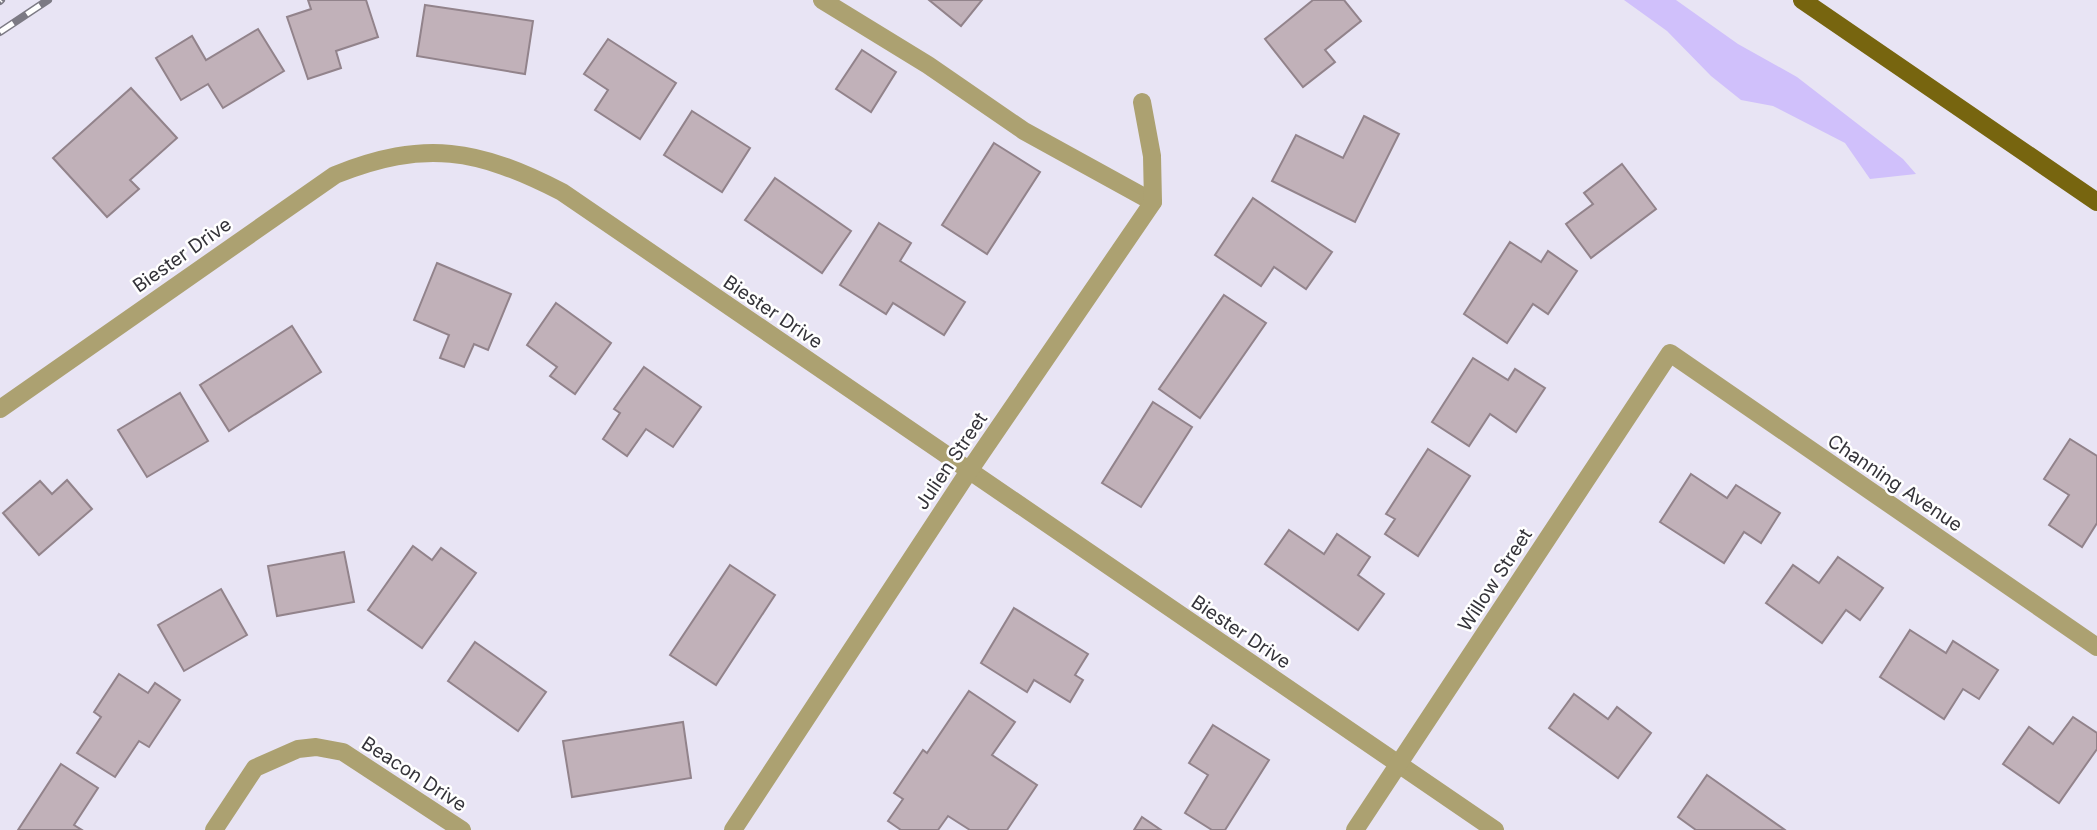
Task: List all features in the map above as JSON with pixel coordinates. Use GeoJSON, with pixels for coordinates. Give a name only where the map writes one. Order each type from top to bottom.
{"type":"FeatureCollection","features":[{"type":"Feature","properties":{"kind":"main road"},"geometry":{"type":"LineString","coordinates":[[1801,0],[2097,202]]}},
{"type":"Feature","properties":{"kind":"street"},"geometry":{"type":"LineString","coordinates":[[822,0],[928,65],[1024,131],[1153,202],[1153,156],[1142,102]]}},
{"type":"Feature","properties":{"kind":"street","name":"Biester Drive"},"geometry":{"type":"LineString","coordinates":[[0,409],[335,175],[372,160],[437,152],[489,160],[562,192],[1495,830]]}},
{"type":"Feature","properties":{"kind":"street","name":"Julien Street"},"geometry":{"type":"LineString","coordinates":[[733,830],[969,471],[1153,202]]}},
{"type":"Feature","properties":{"kind":"street","name":"Channing Avenue"},"geometry":{"type":"LineString","coordinates":[[1670,353],[2097,646]]}},
{"type":"Feature","properties":{"kind":"street","name":"Willow Street"},"geometry":{"type":"LineString","coordinates":[[1355,830],[1670,353]]}},
{"type":"Feature","properties":{"kind":"street","name":"Beacon Drive"},"geometry":{"type":"LineString","coordinates":[[214,830],[255,768],[298,749],[316,747],[343,752],[462,830]]}},
{"type":"Feature","properties":{"kind":"shaded area"},"geometry":{"type":"Polygon","coordinates":[[[1624,0],[1676,0],[1738,44],[1797,77],[1903,159],[1916,174],[1870,179],[1845,143],[1773,106],[1741,100],[1711,76],[1667,31],[1624,0]]]}},
{"type":"Feature","properties":{"kind":"building"},"geometry":{"type":"Polygon","coordinates":[[[308,0],[366,0],[378,37],[336,51],[341,68],[308,79],[287,17],[311,9],[308,0]]]}},
{"type":"Feature","properties":{"kind":"building"},"geometry":{"type":"Polygon","coordinates":[[[929,0],[982,0],[961,26],[929,0]]]}},
{"type":"Feature","properties":{"kind":"building"},"geometry":{"type":"Polygon","coordinates":[[[1313,0],[1344,0],[1361,21],[1325,50],[1335,62],[1303,87],[1265,39],[1313,0]]]}},
{"type":"Feature","properties":{"kind":"building"},"geometry":{"type":"Polygon","coordinates":[[[425,5],[533,21],[525,74],[417,56],[425,5]]]}},
{"type":"Feature","properties":{"kind":"building"},"geometry":{"type":"Polygon","coordinates":[[[258,29],[284,71],[223,108],[208,84],[181,100],[156,58],[192,36],[206,60],[258,29]]]}},
{"type":"Feature","properties":{"kind":"building"},"geometry":{"type":"Polygon","coordinates":[[[608,39],[676,83],[640,139],[595,110],[608,90],[584,74],[608,39]]]}},
{"type":"Feature","properties":{"kind":"building"},"geometry":{"type":"Polygon","coordinates":[[[862,50],[896,72],[871,112],[836,89],[862,50]]]}},
{"type":"Feature","properties":{"kind":"building"},"geometry":{"type":"Polygon","coordinates":[[[131,88],[177,138],[130,180],[139,189],[107,217],[53,158],[131,88]]]}},
{"type":"Feature","properties":{"kind":"building"},"geometry":{"type":"Polygon","coordinates":[[[692,111],[750,148],[722,192],[664,155],[692,111]]]}},
{"type":"Feature","properties":{"kind":"building"},"geometry":{"type":"Polygon","coordinates":[[[1364,116],[1399,134],[1355,222],[1272,181],[1296,135],[1343,158],[1364,116]]]}},
{"type":"Feature","properties":{"kind":"building"},"geometry":{"type":"Polygon","coordinates":[[[994,143],[1040,172],[987,254],[942,225],[994,143]]]}},
{"type":"Feature","properties":{"kind":"building"},"geometry":{"type":"Polygon","coordinates":[[[1622,164],[1656,209],[1591,258],[1566,224],[1593,204],[1584,193],[1622,164]]]}},
{"type":"Feature","properties":{"kind":"building"},"geometry":{"type":"Polygon","coordinates":[[[775,178],[851,231],[822,273],[745,220],[775,178]]]}},
{"type":"Feature","properties":{"kind":"building"},"geometry":{"type":"Polygon","coordinates":[[[1253,198],[1332,252],[1306,289],[1274,267],[1261,286],[1215,255],[1253,198]]]}},
{"type":"Feature","properties":{"kind":"building"},"geometry":{"type":"Polygon","coordinates":[[[879,223],[911,243],[900,261],[965,302],[944,335],[893,303],[886,314],[840,285],[879,223]]]}},
{"type":"Feature","properties":{"kind":"building"},"geometry":{"type":"Polygon","coordinates":[[[1510,242],[1541,262],[1548,251],[1577,271],[1548,314],[1533,304],[1507,343],[1464,314],[1510,242]]]}},
{"type":"Feature","properties":{"kind":"building"},"geometry":{"type":"Polygon","coordinates":[[[437,263],[511,294],[488,350],[474,344],[464,367],[440,358],[449,335],[414,320],[437,263]]]}},
{"type":"Feature","properties":{"kind":"building"},"geometry":{"type":"Polygon","coordinates":[[[1224,295],[1266,323],[1200,418],[1159,389],[1224,295]]]}},
{"type":"Feature","properties":{"kind":"building"},"geometry":{"type":"Polygon","coordinates":[[[556,303],[611,343],[575,394],[550,376],[557,367],[527,345],[556,303]]]}},
{"type":"Feature","properties":{"kind":"building"},"geometry":{"type":"Polygon","coordinates":[[[292,326],[321,372],[229,431],[200,385],[292,326]]]}},
{"type":"Feature","properties":{"kind":"building"},"geometry":{"type":"Polygon","coordinates":[[[1473,358],[1508,380],[1515,369],[1545,388],[1516,432],[1490,414],[1469,446],[1432,422],[1473,358]]]}},
{"type":"Feature","properties":{"kind":"building"},"geometry":{"type":"Polygon","coordinates":[[[644,367],[701,407],[673,447],[646,429],[627,456],[603,439],[620,413],[614,409],[644,367]]]}},
{"type":"Feature","properties":{"kind":"building"},"geometry":{"type":"Polygon","coordinates":[[[180,393],[208,441],[147,477],[118,430],[180,393]]]}},
{"type":"Feature","properties":{"kind":"building"},"geometry":{"type":"Polygon","coordinates":[[[1153,402],[1192,427],[1141,507],[1102,483],[1153,402]]]}},
{"type":"Feature","properties":{"kind":"building"},"geometry":{"type":"Polygon","coordinates":[[[2070,439],[2097,456],[2097,523],[2082,547],[2049,525],[2069,495],[2044,479],[2070,439]]]}},
{"type":"Feature","properties":{"kind":"building"},"geometry":{"type":"Polygon","coordinates":[[[1428,449],[1470,476],[1418,556],[1385,534],[1395,519],[1386,514],[1428,449]]]}},
{"type":"Feature","properties":{"kind":"building"},"geometry":{"type":"Polygon","coordinates":[[[1691,474],[1727,498],[1736,485],[1780,513],[1761,543],[1744,532],[1724,563],[1660,522],[1691,474]]]}},
{"type":"Feature","properties":{"kind":"building"},"geometry":{"type":"Polygon","coordinates":[[[67,480],[92,509],[39,555],[3,513],[40,481],[52,494],[67,480]]]}},
{"type":"Feature","properties":{"kind":"building"},"geometry":{"type":"Polygon","coordinates":[[[1289,530],[1324,554],[1337,534],[1370,557],[1358,575],[1384,594],[1358,630],[1265,564],[1289,530]]]}},
{"type":"Feature","properties":{"kind":"building"},"geometry":{"type":"Polygon","coordinates":[[[413,546],[432,560],[441,548],[476,573],[422,648],[368,610],[413,546]]]}},
{"type":"Feature","properties":{"kind":"building"},"geometry":{"type":"Polygon","coordinates":[[[344,552],[354,602],[277,616],[268,566],[344,552]]]}},
{"type":"Feature","properties":{"kind":"building"},"geometry":{"type":"Polygon","coordinates":[[[1838,557],[1883,588],[1860,620],[1846,610],[1822,643],[1766,603],[1793,565],[1819,583],[1838,557]]]}},
{"type":"Feature","properties":{"kind":"building"},"geometry":{"type":"Polygon","coordinates":[[[730,565],[775,595],[716,685],[670,655],[730,565]]]}},
{"type":"Feature","properties":{"kind":"building"},"geometry":{"type":"Polygon","coordinates":[[[221,589],[247,635],[184,671],[158,625],[221,589]]]}},
{"type":"Feature","properties":{"kind":"building"},"geometry":{"type":"Polygon","coordinates":[[[1014,608],[1088,654],[1075,675],[1083,680],[1070,702],[1034,680],[1027,692],[981,663],[1014,608]]]}},
{"type":"Feature","properties":{"kind":"building"},"geometry":{"type":"Polygon","coordinates":[[[1910,630],[1946,653],[1953,641],[1998,670],[1979,699],[1963,689],[1944,719],[1880,677],[1910,630]]]}},
{"type":"Feature","properties":{"kind":"building"},"geometry":{"type":"Polygon","coordinates":[[[475,642],[546,692],[518,731],[448,681],[475,642]]]}},
{"type":"Feature","properties":{"kind":"building"},"geometry":{"type":"Polygon","coordinates":[[[119,674],[148,693],[155,683],[180,700],[149,747],[139,741],[115,777],[77,753],[101,717],[94,712],[119,674]]]}},
{"type":"Feature","properties":{"kind":"building"},"geometry":{"type":"Polygon","coordinates":[[[969,691],[1015,722],[992,755],[1037,785],[1007,830],[970,830],[948,816],[938,830],[901,830],[888,821],[903,799],[894,793],[923,750],[927,753],[969,691]]]}},
{"type":"Feature","properties":{"kind":"building"},"geometry":{"type":"Polygon","coordinates":[[[1574,694],[1608,719],[1617,707],[1651,733],[1618,778],[1549,728],[1574,694]]]}},
{"type":"Feature","properties":{"kind":"building"},"geometry":{"type":"Polygon","coordinates":[[[2073,717],[2097,733],[2097,749],[2059,803],[2003,764],[2029,727],[2053,744],[2073,717]]]}},
{"type":"Feature","properties":{"kind":"building"},"geometry":{"type":"Polygon","coordinates":[[[683,722],[691,778],[572,797],[563,741],[683,722]]]}},
{"type":"Feature","properties":{"kind":"building"},"geometry":{"type":"Polygon","coordinates":[[[1213,725],[1269,760],[1225,830],[1212,830],[1185,813],[1208,775],[1189,763],[1213,725]]]}},
{"type":"Feature","properties":{"kind":"building"},"geometry":{"type":"Polygon","coordinates":[[[61,764],[98,788],[74,825],[82,830],[18,830],[61,764]]]}},
{"type":"Feature","properties":{"kind":"building"},"geometry":{"type":"Polygon","coordinates":[[[1707,775],[1785,830],[1696,830],[1678,817],[1707,775]]]}},
{"type":"Feature","properties":{"kind":"building"},"geometry":{"type":"Polygon","coordinates":[[[1142,817],[1161,830],[1134,830],[1142,817]]]}},
{"type":"Feature","properties":{"kind":"railway"},"geometry":{"type":"LineString","coordinates":[[0,32],[48,0]]}}]}
